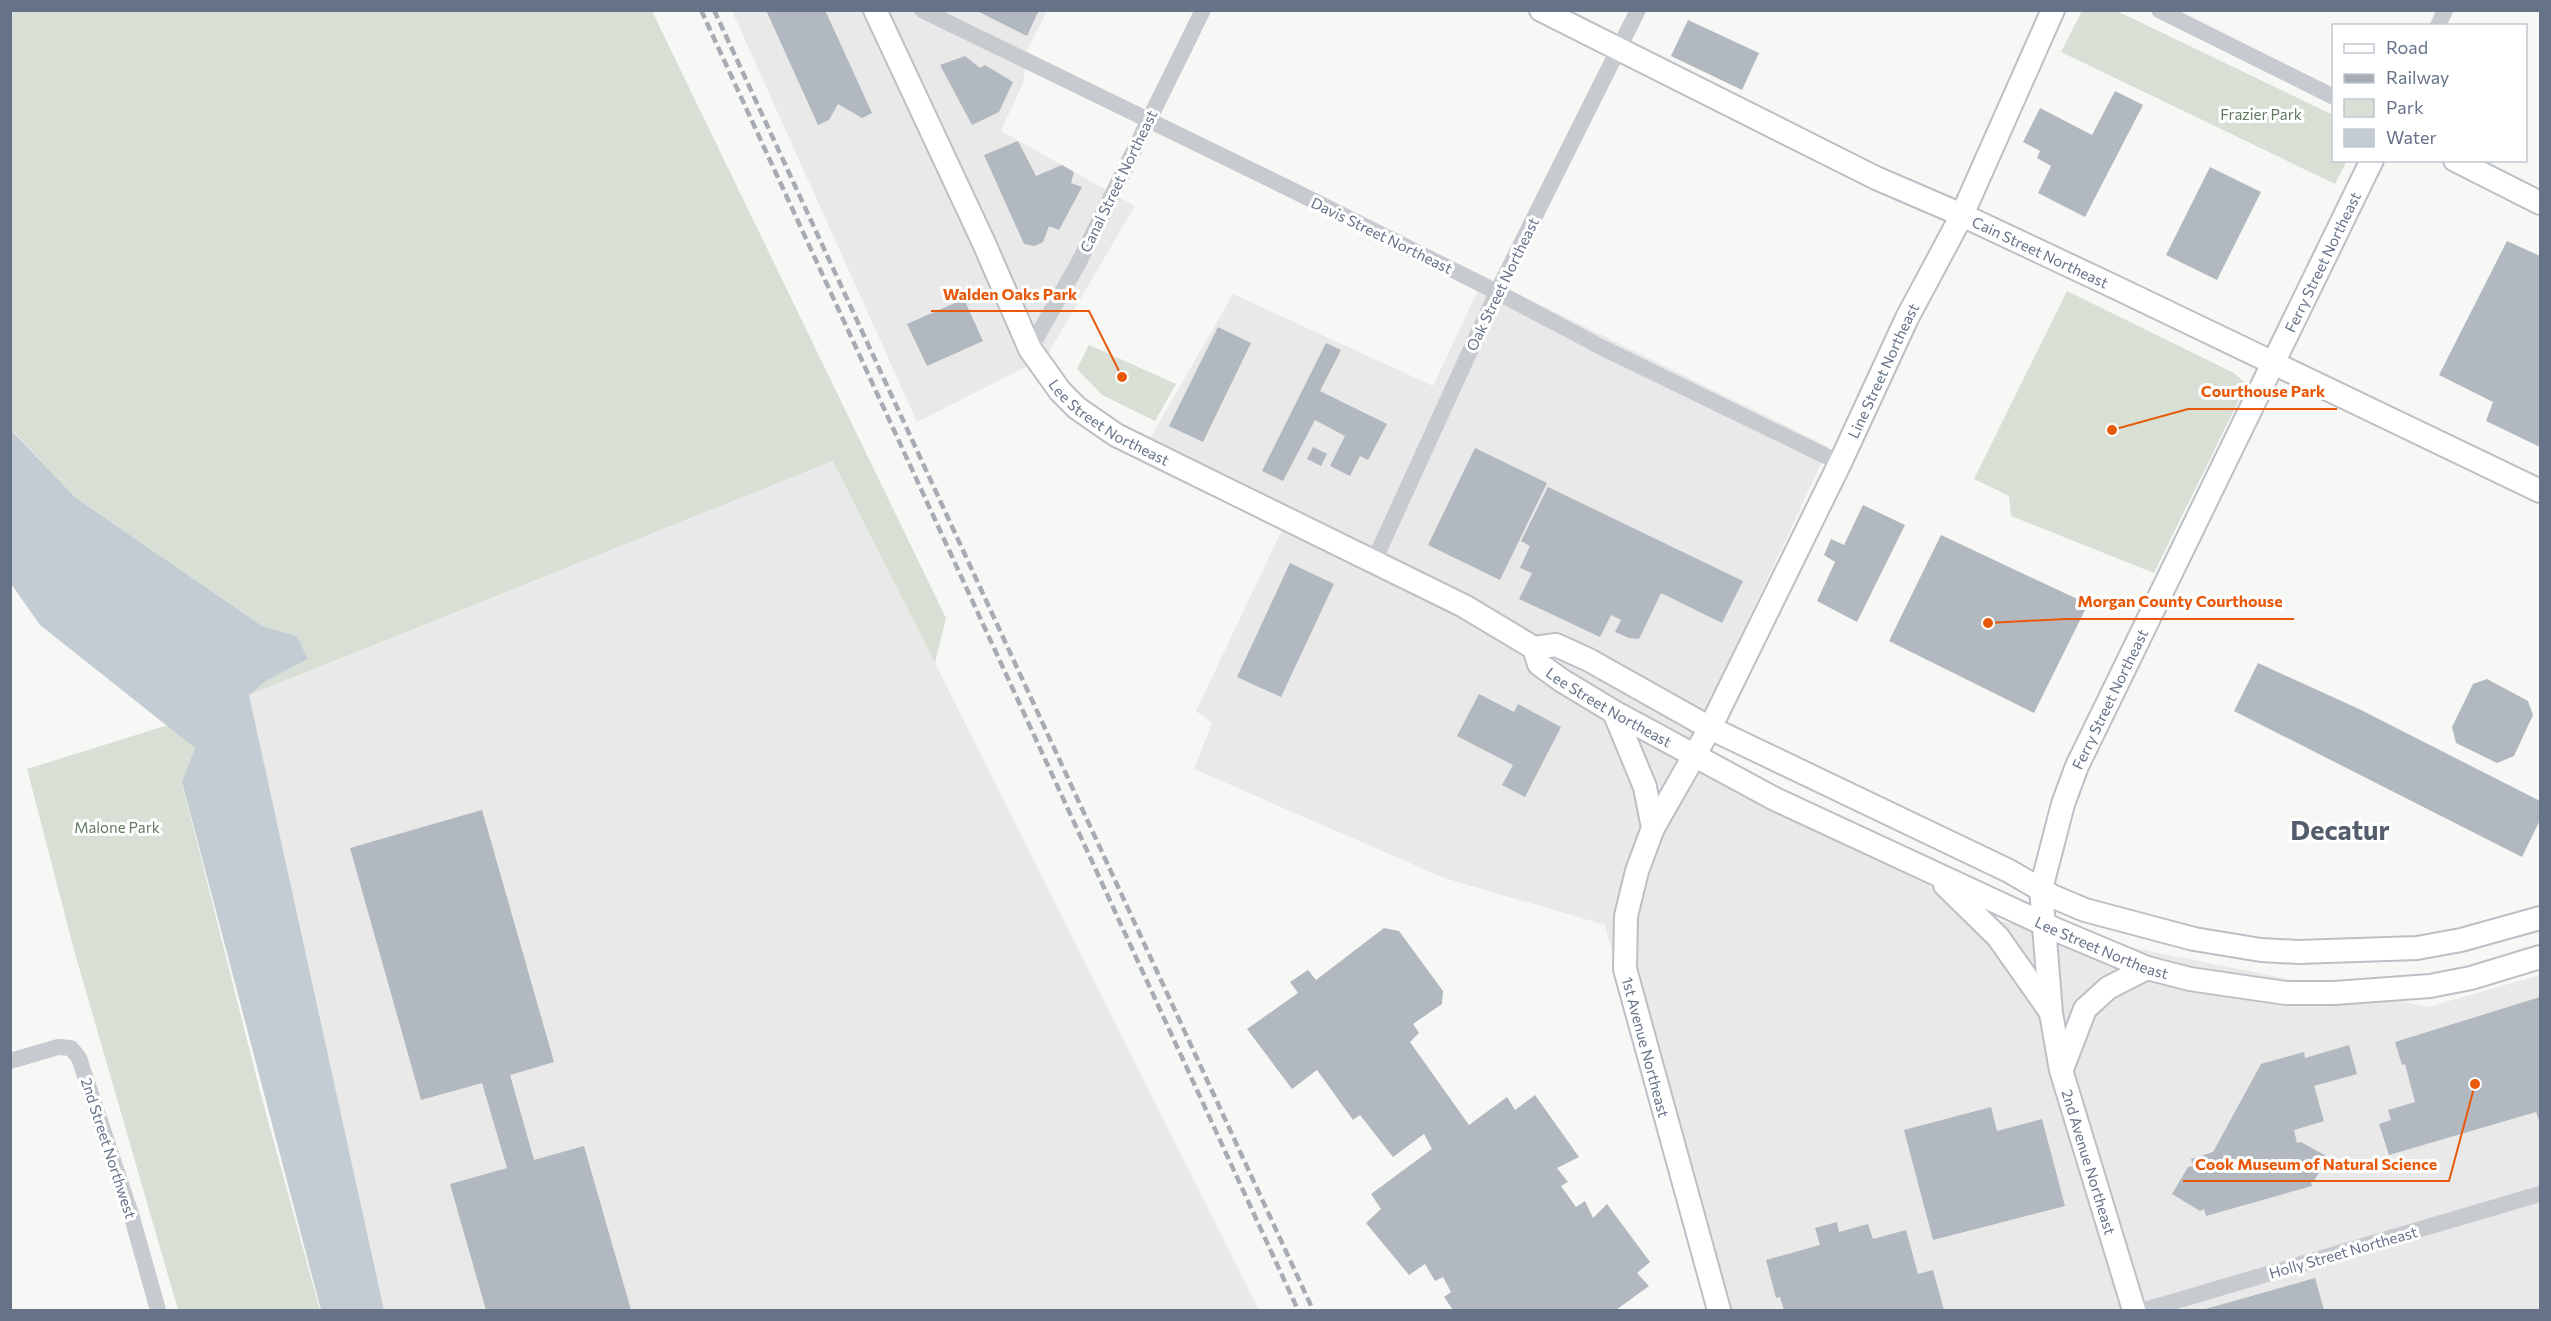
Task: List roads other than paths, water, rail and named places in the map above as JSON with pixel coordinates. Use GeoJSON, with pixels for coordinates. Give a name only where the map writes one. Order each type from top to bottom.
{"type":"FeatureCollection","features":[{"type":"Feature","properties":{"kind":"street","name":"Lee Street Northeast"},"geometry":{"type":"LineString","coordinates":[[875,10],[983,241],[1030,349],[1060,391],[1077,408],[1116,435],[1464,606],[1534,648],[1556,645],[1588,660],[1710,728],[2009,871],[2085,910],[2194,939],[2261,950],[2298,952],[2417,948],[2461,940],[2541,918]]}},
{"type":"Feature","properties":{"kind":"street","name":"Davis Street Northeast"},"geometry":{"type":"LineString","coordinates":[[922,10],[1840,463]]}},
{"type":"Feature","properties":{"kind":"street","name":"Canal Street Northeast"},"geometry":{"type":"LineString","coordinates":[[1030,349],[1078,262],[1203,10]]}},
{"type":"Feature","properties":{"kind":"street","name":"Cain Street Northeast"},"geometry":{"type":"LineString","coordinates":[[1541,10],[1876,178],[1962,215],[2541,491]]}},
{"type":"Feature","properties":{"kind":"street","name":"Oak Street Northeast"},"geometry":{"type":"LineString","coordinates":[[1374,561],[1497,292],[1638,10]]}},
{"type":"Feature","properties":{"kind":"street","name":"Line Street Northeast"},"geometry":{"type":"LineString","coordinates":[[1710,728],[1840,463],[1907,318],[1962,215],[2053,10]]}},
{"type":"Feature","properties":{"kind":"street"},"geometry":{"type":"LineString","coordinates":[[2159,10],[2332,96]]}},
{"type":"Feature","properties":{"kind":"street"},"geometry":{"type":"LineString","coordinates":[[2439,24],[2445,10]]}},
{"type":"Feature","properties":{"kind":"street","name":"Ferry Street Northeast"},"geometry":{"type":"LineString","coordinates":[[2043,923],[2041,889],[2069,785],[2371,162]]}},
{"type":"Feature","properties":{"kind":"street"},"geometry":{"type":"LineString","coordinates":[[2459,162],[2541,203]]}},
{"type":"Feature","properties":{"kind":"street","name":"Lee Street Northeast"},"geometry":{"type":"LineString","coordinates":[[1534,648],[1539,664],[1614,712],[1775,799],[2043,923],[2147,968],[2190,979],[2286,993],[2334,993],[2430,986],[2471,978],[2541,957]]}},
{"type":"Feature","properties":{"kind":"street"},"geometry":{"type":"LineString","coordinates":[[1614,712],[1645,787],[1653,828]]}},
{"type":"Feature","properties":{"kind":"street"},"geometry":{"type":"LineString","coordinates":[[1695,756],[1710,728]]}},
{"type":"Feature","properties":{"kind":"street","name":"1st Avenue Northeast"},"geometry":{"type":"LineString","coordinates":[[1695,756],[1653,828],[1637,871],[1626,916],[1625,969],[1719,1311]]}},
{"type":"Feature","properties":{"kind":"street"},"geometry":{"type":"LineString","coordinates":[[1933,873],[1998,937],[2051,1012]]}},
{"type":"Feature","properties":{"kind":"street","name":"2nd Avenue Northeast"},"geometry":{"type":"LineString","coordinates":[[2043,923],[2051,1012],[2061,1070],[2134,1311]]}},
{"type":"Feature","properties":{"kind":"street"},"geometry":{"type":"LineString","coordinates":[[2061,1070],[2085,1009],[2108,988],[2147,968]]}},
{"type":"Feature","properties":{"kind":"street","name":"2nd Street Northwest"},"geometry":{"type":"LineString","coordinates":[[10,1061],[58,1047],[71,1048],[79,1058],[131,1214],[158,1311]]}},
{"type":"Feature","properties":{"kind":"street","name":"Holly Street Northeast"},"geometry":{"type":"LineString","coordinates":[[2145,1311],[2541,1194]]}},
{"type":"Feature","properties":{"kind":"water"},"geometry":{"type":"Polygon","coordinates":[[[10,429],[76,498],[262,626],[297,636],[308,659],[266,681],[249,695],[384,1310],[321,1310],[182,782],[195,748],[40,625],[11,584],[10,429]]]}},
{"type":"Feature","properties":{"kind":"railway"},"geometry":{"type":"LineString","coordinates":[[701,10],[1298,1310]]}},
{"type":"Feature","properties":{"kind":"railway"},"geometry":{"type":"LineString","coordinates":[[714,10],[1313,1310]]}},
{"type":"Feature","properties":{"kind":"place","name":"Walden Oaks Park"},"geometry":{"type":"Point","coordinates":[1122,377]}},
{"type":"Feature","properties":{"kind":"place","name":"Courthouse Park"},"geometry":{"type":"Point","coordinates":[2112,430]}},
{"type":"Feature","properties":{"kind":"place","name":"Morgan County Courthouse"},"geometry":{"type":"Point","coordinates":[1988,623]}},
{"type":"Feature","properties":{"kind":"place","name":"Cook Museum of Natural Science"},"geometry":{"type":"Point","coordinates":[2475,1084]}},
{"type":"Feature","properties":{"kind":"district","name":"Decatur"},"geometry":{"type":"Point","coordinates":[2340,829]}},
{"type":"Feature","properties":{"kind":"park label","name":"Frazier Park"},"geometry":{"type":"Point","coordinates":[2261,114]}},
{"type":"Feature","properties":{"kind":"park label","name":"Malone Park"},"geometry":{"type":"Point","coordinates":[117,827]}}]}
